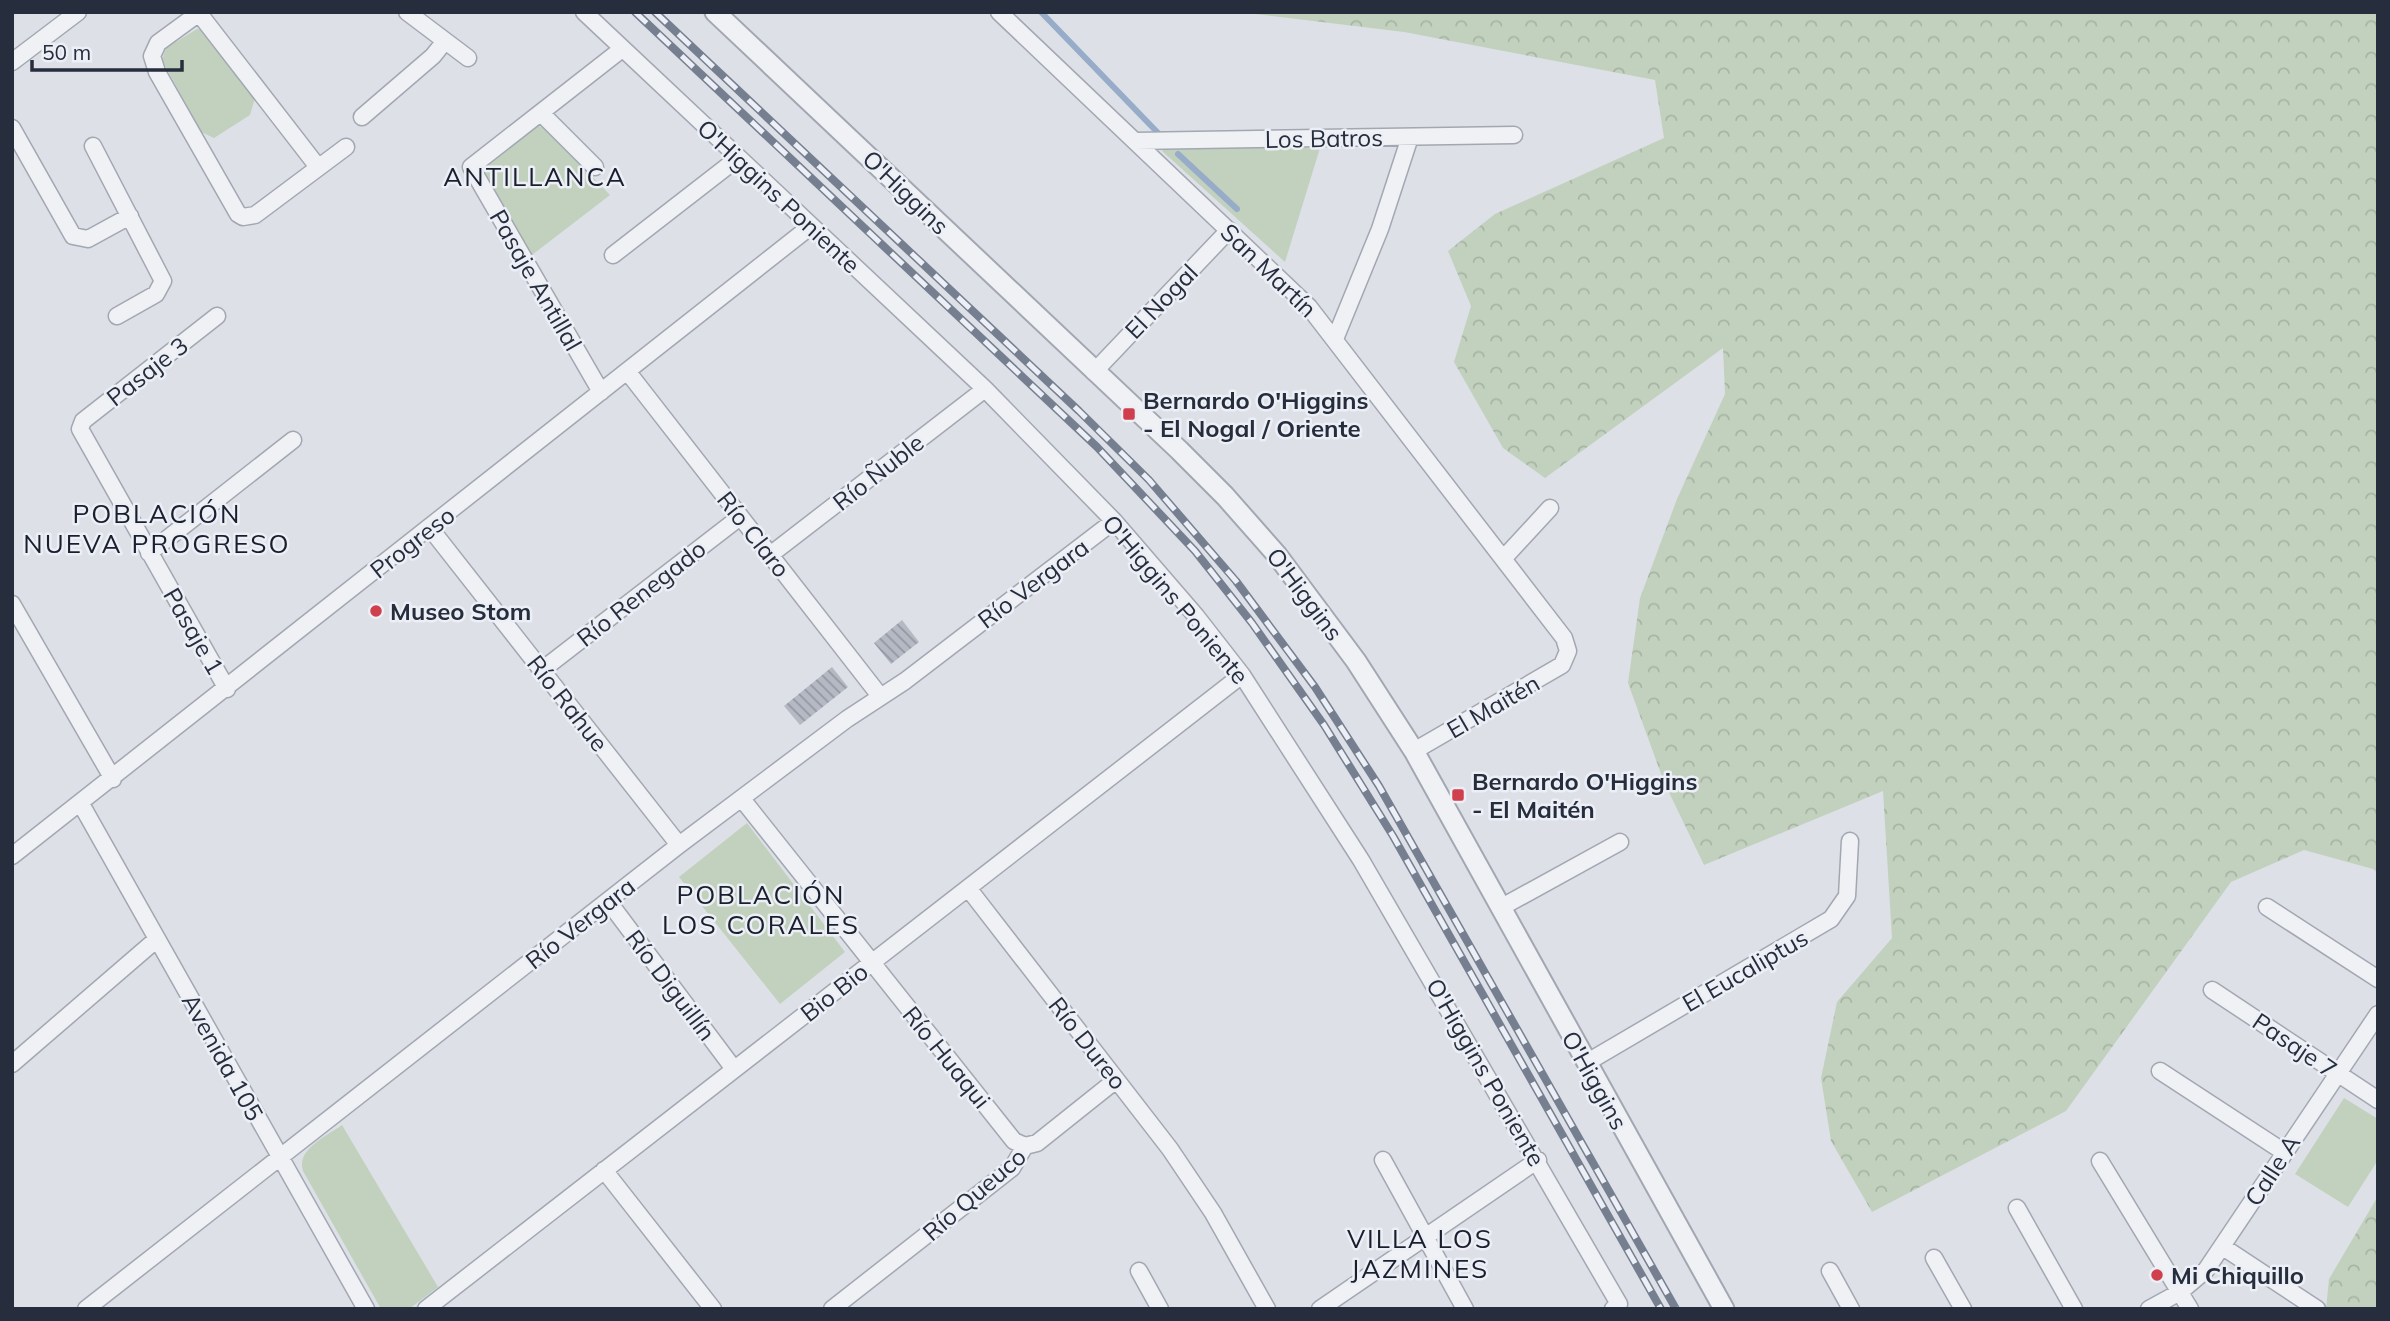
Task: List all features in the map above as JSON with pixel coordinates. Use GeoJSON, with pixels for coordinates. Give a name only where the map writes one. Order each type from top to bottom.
{"type":"FeatureCollection","features":[{"type":"Feature","properties":{"kind":"street"},"geometry":{"type":"LineString","coordinates":[[12,62],[78,12]]}},
{"type":"Feature","properties":{"kind":"street"},"geometry":{"type":"LineString","coordinates":[[407,12],[468,58]]}},
{"type":"Feature","properties":{"kind":"street","name":"O'Higgins Poniente"},"geometry":{"type":"LineString","coordinates":[[584,12],[985,389],[1167,580],[1242,675],[1361,860],[1538,1160],[1616,1307]]}},
{"type":"Feature","properties":{"kind":"street","name":"O'Higgins"},"geometry":{"type":"LineString","coordinates":[[715,12],[1179,450],[1252,525],[1356,661],[1414,751],[1724,1309]]}},
{"type":"Feature","properties":{"kind":"street","name":"San Martín"},"geometry":{"type":"LineString","coordinates":[[999,12],[1294,292],[1335,339],[1564,638],[1567,656]]}},
{"type":"Feature","properties":{"kind":"street"},"geometry":{"type":"LineString","coordinates":[[318,167],[199,13],[158,43],[152,56],[157,72],[234,210],[243,217],[255,215],[346,147]]}},
{"type":"Feature","properties":{"kind":"street"},"geometry":{"type":"LineString","coordinates":[[362,117],[433,56],[445,41]]}},
{"type":"Feature","properties":{"kind":"street"},"geometry":{"type":"LineString","coordinates":[[595,167],[541,113],[622,49]]}},
{"type":"Feature","properties":{"kind":"street","name":"Pasaje Antillal"},"geometry":{"type":"LineString","coordinates":[[541,113],[471,167],[601,392]]}},
{"type":"Feature","properties":{"kind":"street"},"geometry":{"type":"LineString","coordinates":[[12,128],[73,236],[88,239],[130,216]]}},
{"type":"Feature","properties":{"kind":"street","name":"Los Batros"},"geometry":{"type":"LineString","coordinates":[[1135,141],[1514,135]]}},
{"type":"Feature","properties":{"kind":"street"},"geometry":{"type":"LineString","coordinates":[[1335,339],[1380,229],[1410,137]]}},
{"type":"Feature","properties":{"kind":"street"},"geometry":{"type":"LineString","coordinates":[[93,146],[162,276],[162,286],[156,293],[117,316]]}},
{"type":"Feature","properties":{"kind":"street"},"geometry":{"type":"LineString","coordinates":[[613,255],[738,158]]}},
{"type":"Feature","properties":{"kind":"street","name":"Progreso"},"geometry":{"type":"LineString","coordinates":[[15,848],[113,779],[811,226]]}},
{"type":"Feature","properties":{"kind":"street","name":"El Nogal"},"geometry":{"type":"LineString","coordinates":[[1094,372],[1229,230]]}},
{"type":"Feature","properties":{"kind":"street","name":"Pasaje 3"},"geometry":{"type":"LineString","coordinates":[[80,426],[217,316]]}},
{"type":"Feature","properties":{"kind":"street","name":"Río Claro"},"geometry":{"type":"LineString","coordinates":[[627,372],[880,696]]}},
{"type":"Feature","properties":{"kind":"street","name":"Río Ñuble"},"geometry":{"type":"LineString","coordinates":[[770,555],[985,389]]}},
{"type":"Feature","properties":{"kind":"street","name":"Pasaje 1"},"geometry":{"type":"LineString","coordinates":[[80,426],[227,689]]}},
{"type":"Feature","properties":{"kind":"street"},"geometry":{"type":"LineString","coordinates":[[149,553],[293,440]]}},
{"type":"Feature","properties":{"kind":"street"},"geometry":{"type":"LineString","coordinates":[[1503,559],[1550,508]]}},
{"type":"Feature","properties":{"kind":"street","name":"Río Renegado"},"geometry":{"type":"LineString","coordinates":[[542,670],[740,517]]}},
{"type":"Feature","properties":{"kind":"street","name":"Río Vergara"},"geometry":{"type":"LineString","coordinates":[[86,1309],[680,845],[880,696],[905,681],[1114,522]]}},
{"type":"Feature","properties":{"kind":"street","name":"Río Rahue"},"geometry":{"type":"LineString","coordinates":[[430,528],[680,845]]}},
{"type":"Feature","properties":{"kind":"street"},"geometry":{"type":"LineString","coordinates":[[12,604],[113,779]]}},
{"type":"Feature","properties":{"kind":"street","name":"El Maitén"},"geometry":{"type":"LineString","coordinates":[[1414,751],[1558,668],[1567,656]]}},
{"type":"Feature","properties":{"kind":"street","name":"Bio Bio"},"geometry":{"type":"LineString","coordinates":[[426,1309],[1242,675]]}},
{"type":"Feature","properties":{"kind":"street","name":"Río Huaqui"},"geometry":{"type":"LineString","coordinates":[[742,799],[1014,1141],[1025,1146]]}},
{"type":"Feature","properties":{"kind":"street","name":"Avenida 105"},"geometry":{"type":"LineString","coordinates":[[81,804],[366,1309]]}},
{"type":"Feature","properties":{"kind":"street","name":"El Eucaliptus"},"geometry":{"type":"LineString","coordinates":[[1586,1063],[1831,919],[1847,896],[1850,841]]}},
{"type":"Feature","properties":{"kind":"street"},"geometry":{"type":"LineString","coordinates":[[1500,908],[1620,842]]}},
{"type":"Feature","properties":{"kind":"street","name":"Río Dureo"},"geometry":{"type":"LineString","coordinates":[[968,888],[1116,1080],[1204,1200],[1267,1309]]}},
{"type":"Feature","properties":{"kind":"street","name":"Río Diguillín"},"geometry":{"type":"LineString","coordinates":[[608,901],[734,1069]]}},
{"type":"Feature","properties":{"kind":"street"},"geometry":{"type":"LineString","coordinates":[[2267,907],[2378,979]]}},
{"type":"Feature","properties":{"kind":"street"},"geometry":{"type":"LineString","coordinates":[[12,1064],[157,939]]}},
{"type":"Feature","properties":{"kind":"street","name":"Pasaje 7"},"geometry":{"type":"LineString","coordinates":[[2212,990],[2378,1100]]}},
{"type":"Feature","properties":{"kind":"street","name":"Calle A"},"geometry":{"type":"LineString","coordinates":[[2149,1309],[2180,1292],[2207,1270],[2378,1014]]}},
{"type":"Feature","properties":{"kind":"street"},"geometry":{"type":"LineString","coordinates":[[2160,1071],[2284,1152]]}},
{"type":"Feature","properties":{"kind":"street","name":"Río Queuco"},"geometry":{"type":"LineString","coordinates":[[832,1309],[1012,1168],[1025,1146],[1037,1143],[1116,1080]]}},
{"type":"Feature","properties":{"kind":"street"},"geometry":{"type":"LineString","coordinates":[[1383,1160],[1465,1309]]}},
{"type":"Feature","properties":{"kind":"street"},"geometry":{"type":"LineString","coordinates":[[1320,1309],[1538,1160]]}},
{"type":"Feature","properties":{"kind":"street"},"geometry":{"type":"LineString","coordinates":[[2100,1161],[2190,1309]]}},
{"type":"Feature","properties":{"kind":"street"},"geometry":{"type":"LineString","coordinates":[[604,1170],[713,1309]]}},
{"type":"Feature","properties":{"kind":"street"},"geometry":{"type":"LineString","coordinates":[[2017,1208],[2074,1309]]}},
{"type":"Feature","properties":{"kind":"street"},"geometry":{"type":"LineString","coordinates":[[2223,1247],[2317,1309]]}},
{"type":"Feature","properties":{"kind":"street"},"geometry":{"type":"LineString","coordinates":[[1934,1258],[1963,1309]]}},
{"type":"Feature","properties":{"kind":"street"},"geometry":{"type":"LineString","coordinates":[[1139,1271],[1160,1309]]}},
{"type":"Feature","properties":{"kind":"street"},"geometry":{"type":"LineString","coordinates":[[1830,1272],[1851,1309]]}},
{"type":"Feature","properties":{"kind":"green space"},"geometry":{"type":"Polygon","coordinates":[[[1238,12],[2378,12],[2378,873],[2373,869],[2304,850],[2231,882],[2066,1111],[1872,1212],[1831,1141],[1821,1078],[1837,1002],[1892,938],[1883,791],[1704,865],[1664,782],[1628,683],[1640,598],[1677,499],[1725,394],[1723,348],[1545,478],[1503,448],[1454,362],[1471,306],[1448,251],[1495,214],[1664,138],[1655,80],[1404,32],[1238,12]]]}},
{"type":"Feature","properties":{"kind":"green space"},"geometry":{"type":"Polygon","coordinates":[[[197,29],[205,30],[255,98],[250,115],[214,138],[201,132],[162,60],[166,48],[197,29]]]}},
{"type":"Feature","properties":{"kind":"green space"},"geometry":{"type":"Polygon","coordinates":[[[535,125],[545,128],[610,195],[532,255],[481,176],[481,170],[535,125]]]}},
{"type":"Feature","properties":{"kind":"green space"},"geometry":{"type":"Polygon","coordinates":[[[1167,146],[1320,148],[1285,262],[1162,151],[1167,146]]]}},
{"type":"Feature","properties":{"kind":"green space"},"geometry":{"type":"Polygon","coordinates":[[[747,823],[845,952],[780,1004],[679,877],[747,823]]]}},
{"type":"Feature","properties":{"kind":"green space"},"geometry":{"type":"Polygon","coordinates":[[[2344,1098],[2378,1119],[2378,1160],[2348,1207],[2295,1174],[2344,1098]]]}},
{"type":"Feature","properties":{"kind":"green space"},"geometry":{"type":"Polygon","coordinates":[[[342,1125],[438,1287],[409,1309],[381,1309],[303,1171],[302,1163],[308,1150],[342,1125]]]}},
{"type":"Feature","properties":{"kind":"green space"},"geometry":{"type":"Polygon","coordinates":[[[2378,1196],[2378,1309],[2326,1309],[2329,1279],[2378,1196]]]}},
{"type":"Feature","properties":{"kind":"building"},"geometry":{"type":"Polygon","coordinates":[[[902,620],[919,642],[891,664],[874,643],[902,620]]]}},
{"type":"Feature","properties":{"kind":"building"},"geometry":{"type":"Polygon","coordinates":[[[832,667],[848,687],[800,725],[784,706],[832,667]]]}},
{"type":"Feature","properties":{"kind":"waterway"},"geometry":{"type":"LineString","coordinates":[[1041,12],[1159,134]]}},
{"type":"Feature","properties":{"kind":"waterway"},"geometry":{"type":"LineString","coordinates":[[1178,154],[1237,209]]}},
{"type":"Feature","properties":{"kind":"railway"},"geometry":{"type":"LineString","coordinates":[[635,12],[1097,447],[1195,551],[1252,623],[1324,725],[1393,836],[1661,1309]]}},
{"type":"Feature","properties":{"kind":"railway"},"geometry":{"type":"LineString","coordinates":[[655,12],[1079,411],[1149,480],[1236,581],[1315,687],[1379,786],[1676,1309]]}},
{"type":"Feature","properties":{"kind":"place","name":"Bernardo O'Higgins - El Nogal / Oriente"},"geometry":{"type":"Point","coordinates":[1129,414]}},
{"type":"Feature","properties":{"kind":"place","name":"Museo Stom"},"geometry":{"type":"Point","coordinates":[376,611]}},
{"type":"Feature","properties":{"kind":"place","name":"Bernardo O'Higgins - El Maitén"},"geometry":{"type":"Point","coordinates":[1458,795]}},
{"type":"Feature","properties":{"kind":"place","name":"Mi Chiquillo"},"geometry":{"type":"Point","coordinates":[2157,1275]}},
{"type":"Feature","properties":{"kind":"district","name":"ANTILLANCA"},"geometry":{"type":"Point","coordinates":[535,176]}},
{"type":"Feature","properties":{"kind":"district","name":"POBLACIÓN NUEVA PROGRESO"},"geometry":{"type":"Point","coordinates":[157,528]}},
{"type":"Feature","properties":{"kind":"district","name":"POBLACIÓN LOS CORALES"},"geometry":{"type":"Point","coordinates":[761,909]}},
{"type":"Feature","properties":{"kind":"district","name":"VILLA LOS JAZMINES"},"geometry":{"type":"Point","coordinates":[1420,1253]}}]}
